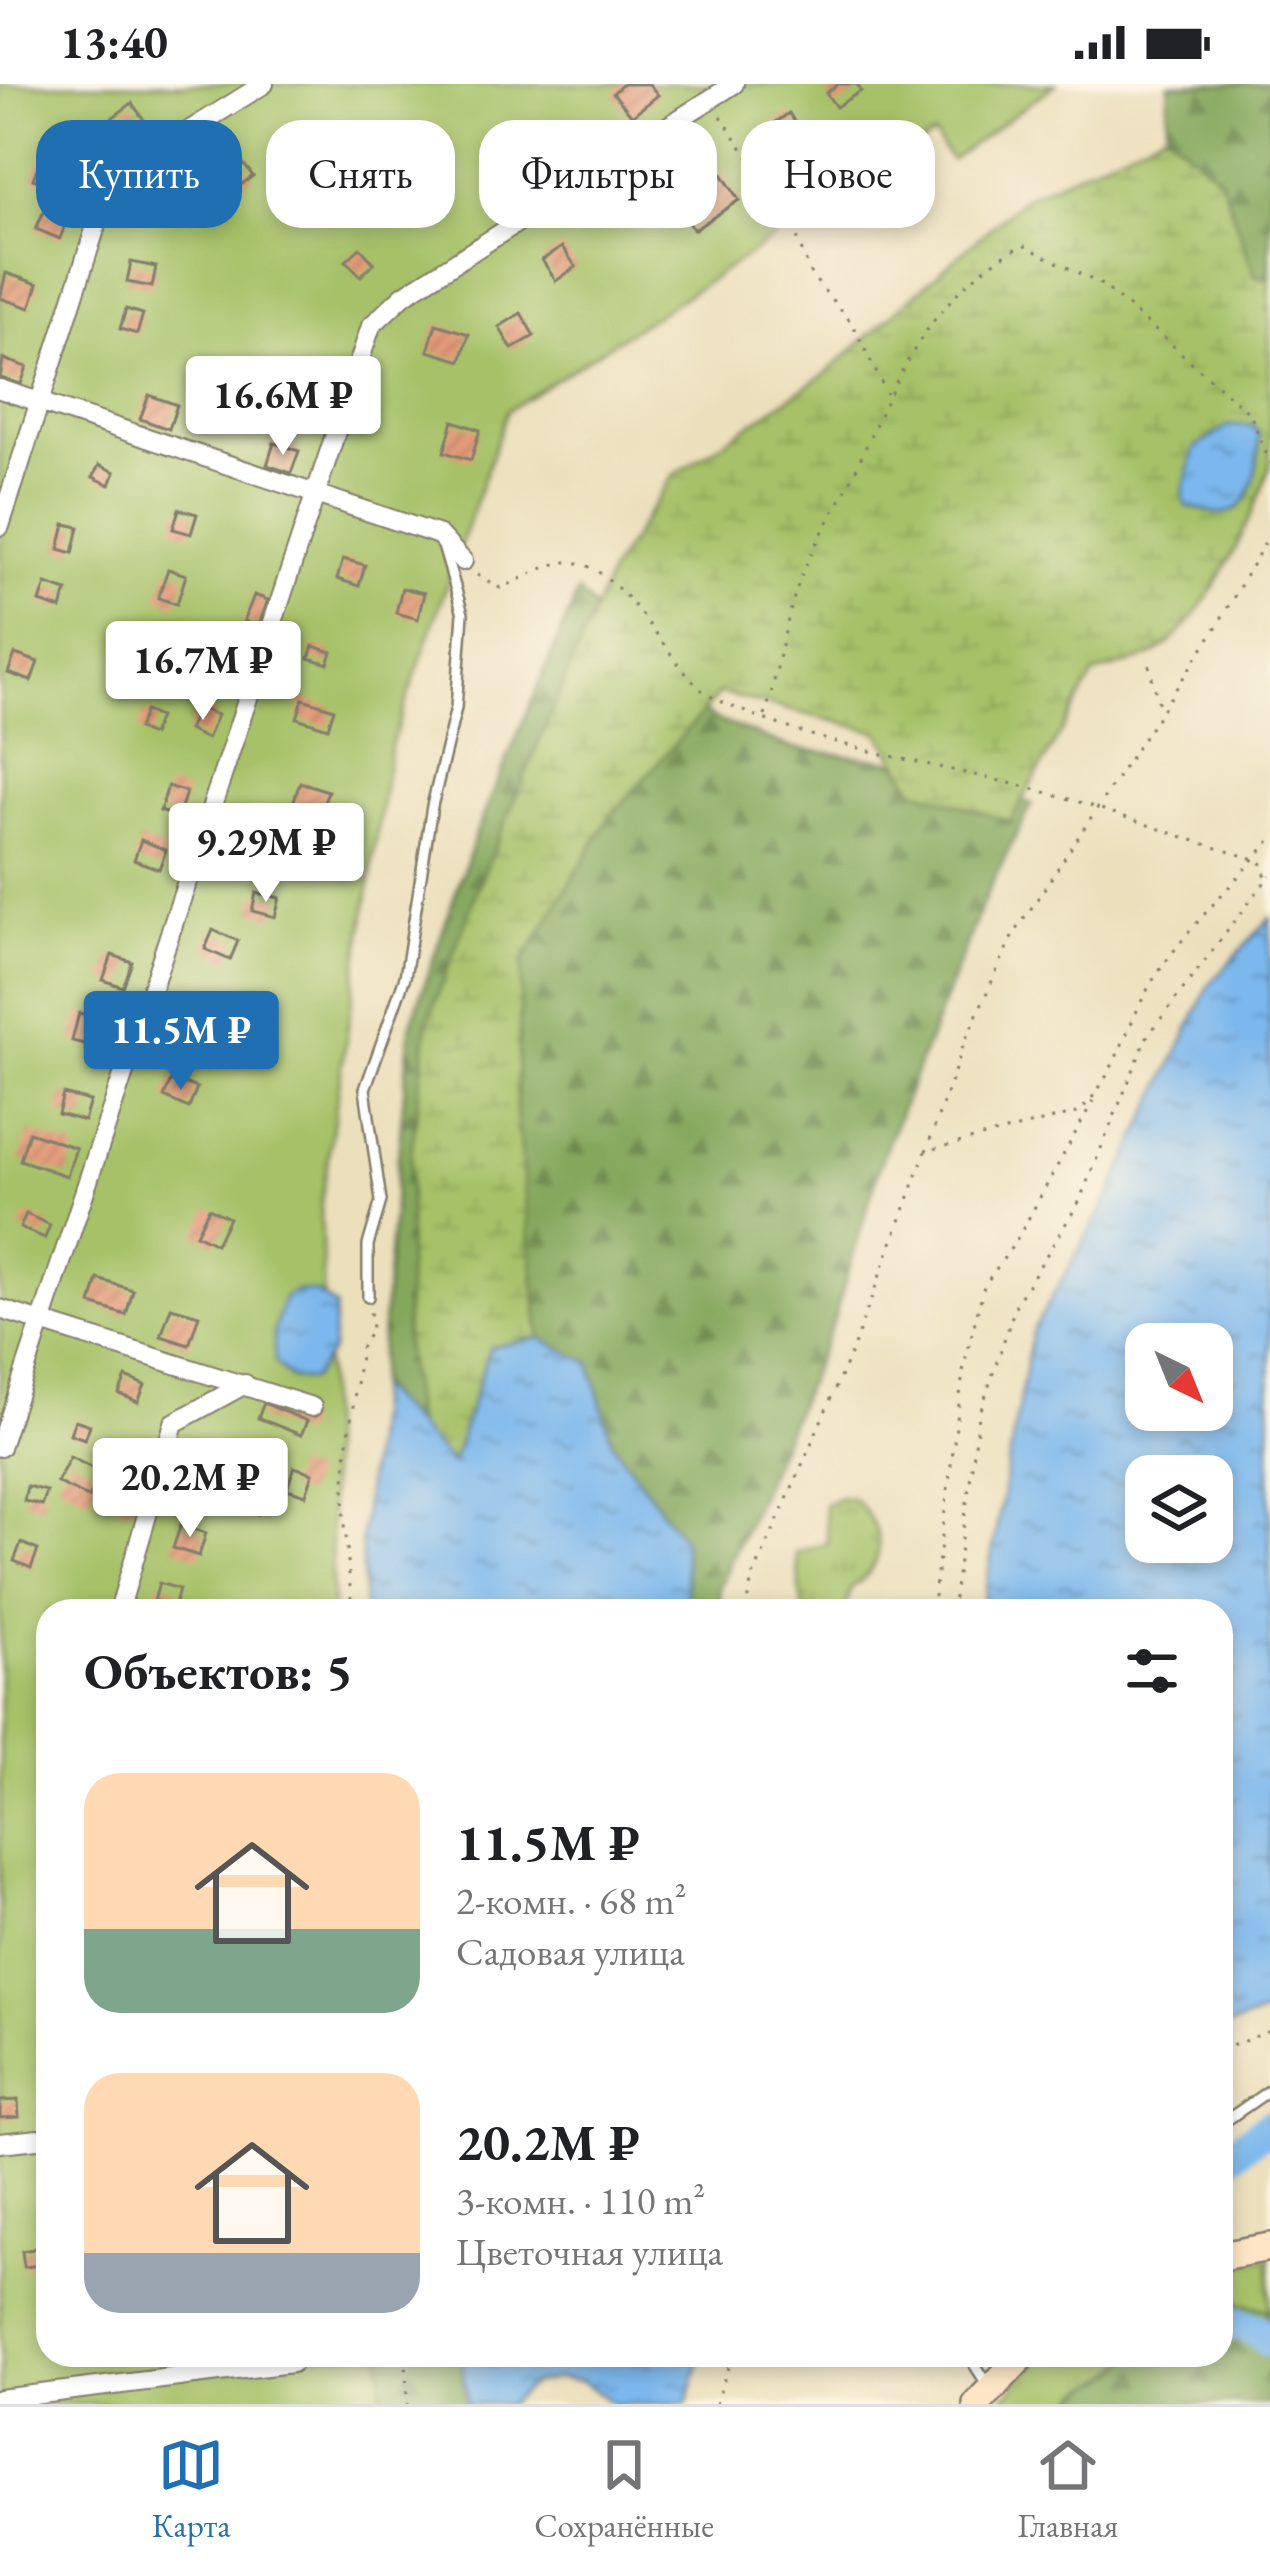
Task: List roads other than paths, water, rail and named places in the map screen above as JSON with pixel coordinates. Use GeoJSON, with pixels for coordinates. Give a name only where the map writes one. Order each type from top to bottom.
{"type":"FeatureCollection","features":[{"type":"Feature","properties":{"kind":"street"},"geometry":{"type":"LineString","coordinates":[[0,526],[107,192],[118,175],[264,84]]}},
{"type":"Feature","properties":{"kind":"street"},"geometry":{"type":"LineString","coordinates":[[0,1447],[371,326],[404,295],[706,92],[734,84]]}},
{"type":"Feature","properties":{"kind":"street"},"geometry":{"type":"LineString","coordinates":[[0,389],[440,535],[463,561]]}},
{"type":"Feature","properties":{"kind":"street"},"geometry":{"type":"LineString","coordinates":[[0,1310],[312,1407]]}},
{"type":"Feature","properties":{"kind":"street"},"geometry":{"type":"LineString","coordinates":[[123,1599],[174,1424],[240,1383]]}},
{"type":"Feature","properties":{"kind":"street"},"geometry":{"type":"LineString","coordinates":[[0,2143],[36,2139]]}},
{"type":"Feature","properties":{"kind":"street"},"geometry":{"type":"LineString","coordinates":[[1233,2254],[1270,2247]]}},
{"type":"Feature","properties":{"kind":"street"},"geometry":{"type":"LineString","coordinates":[[0,2398],[259,2367]]}},
{"type":"Feature","properties":{"kind":"street"},"geometry":{"type":"LineString","coordinates":[[983,2396],[1011,2367]]}},
{"type":"Feature","properties":{"kind":"lane"},"geometry":{"type":"LineString","coordinates":[[368,1297],[368,1245],[380,1201],[365,1089],[405,977],[432,806],[457,708],[463,614],[440,535]]}},
{"type":"Feature","properties":{"kind":"lane"},"geometry":{"type":"LineString","coordinates":[[1233,2116],[1270,2090]]}},
{"type":"Feature","properties":{"kind":"lane"},"geometry":{"type":"LineString","coordinates":[[972,2367],[983,2396]]}},
{"type":"Feature","properties":{"kind":"water"},"geometry":{"type":"Polygon","coordinates":[[[1252,425],[1259,434],[1256,472],[1239,507],[1216,513],[1186,506],[1183,493],[1194,449],[1228,426],[1252,425]]]}},
{"type":"Feature","properties":{"kind":"water"},"geometry":{"type":"Polygon","coordinates":[[[1270,918],[1270,2012],[1233,2025],[1233,1599],[984,1599],[1032,1332],[1108,1199],[1210,984],[1270,918]]]}},
{"type":"Feature","properties":{"kind":"water"},"geometry":{"type":"Polygon","coordinates":[[[297,1291],[316,1292],[335,1307],[332,1350],[311,1380],[290,1378],[275,1362],[274,1331],[284,1298],[297,1291]]]}},
{"type":"Feature","properties":{"kind":"water"},"geometry":{"type":"Polygon","coordinates":[[[540,1338],[590,1363],[612,1442],[683,1540],[687,1599],[363,1599],[361,1541],[377,1387],[452,1463],[490,1347],[540,1338]]]}},
{"type":"Feature","properties":{"kind":"water"},"geometry":{"type":"Polygon","coordinates":[[[462,2367],[698,2367],[687,2404],[613,2404],[582,2381],[558,2378],[531,2384],[508,2404],[467,2404],[462,2367]]]}},
{"type":"Feature","properties":{"kind":"waterway"},"geometry":{"type":"LineString","coordinates":[[1233,2152],[1270,2126]]}},
{"type":"Feature","properties":{"kind":"waterway"},"geometry":{"type":"LineString","coordinates":[[1233,2323],[1257,2330],[1270,2342]]}}]}
